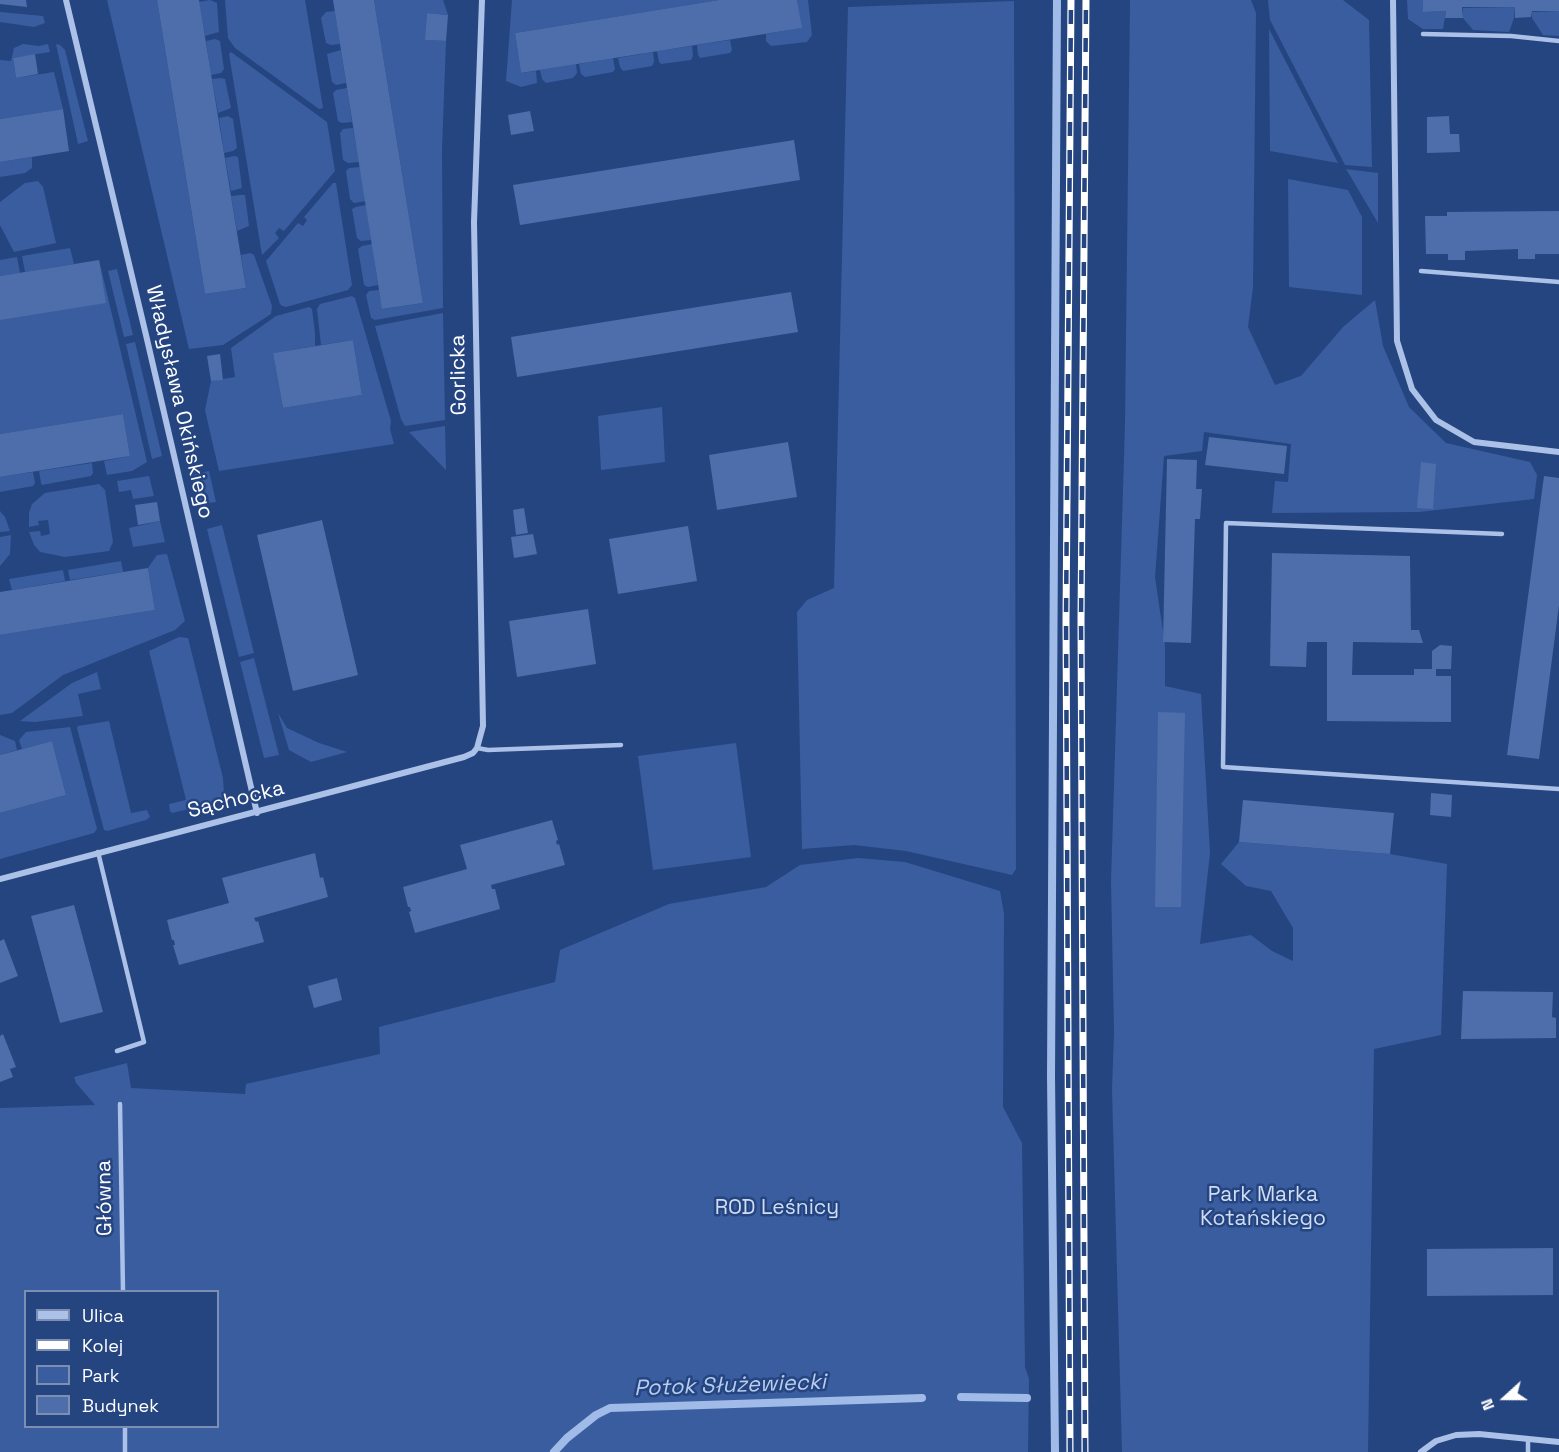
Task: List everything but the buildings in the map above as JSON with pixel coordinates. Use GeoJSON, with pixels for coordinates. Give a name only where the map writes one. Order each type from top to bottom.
{"type":"FeatureCollection","features":[{"type":"Feature","properties":{"kind":"street","name":"Władysława Okińskiego"},"geometry":{"type":"LineString","coordinates":[[66,0],[147,335],[257,813]]}},
{"type":"Feature","properties":{"kind":"street","name":"Gorlicka"},"geometry":{"type":"LineString","coordinates":[[477,748],[483,726],[474,222],[482,0]]}},
{"type":"Feature","properties":{"kind":"street"},"geometry":{"type":"LineString","coordinates":[[1393,0],[1397,341],[1412,388],[1436,420],[1474,442],[1559,452]]}},
{"type":"Feature","properties":{"kind":"street","name":"Sąchocka"},"geometry":{"type":"LineString","coordinates":[[0,879],[464,757],[477,748]]}},
{"type":"Feature","properties":{"kind":"street"},"geometry":{"type":"LineString","coordinates":[[1421,1452],[1436,1441],[1456,1435],[1479,1434],[1559,1442]]}},
{"type":"Feature","properties":{"kind":"lane"},"geometry":{"type":"LineString","coordinates":[[1423,34],[1511,36],[1559,41]]}},
{"type":"Feature","properties":{"kind":"lane"},"geometry":{"type":"LineString","coordinates":[[1421,271],[1559,282]]}},
{"type":"Feature","properties":{"kind":"lane"},"geometry":{"type":"LineString","coordinates":[[1502,534],[1226,524],[1223,767],[1559,789]]}},
{"type":"Feature","properties":{"kind":"lane"},"geometry":{"type":"LineString","coordinates":[[477,748],[488,750],[621,745]]}},
{"type":"Feature","properties":{"kind":"lane"},"geometry":{"type":"LineString","coordinates":[[98,852],[144,1042],[117,1051]]}},
{"type":"Feature","properties":{"kind":"lane","name":"Główna"},"geometry":{"type":"LineString","coordinates":[[120,1104],[123,1290]]}},
{"type":"Feature","properties":{"kind":"lane"},"geometry":{"type":"LineString","coordinates":[[125,1428],[125,1452]]}},
{"type":"Feature","properties":{"kind":"lane"},"geometry":{"type":"LineString","coordinates":[[1528,1439],[1528,1452]]}},
{"type":"Feature","properties":{"kind":"green space"},"geometry":{"type":"Polygon","coordinates":[[[107,0],[157,0],[205,294],[246,288],[241,255],[250,253],[254,255],[272,306],[271,314],[223,345],[189,349],[107,0]]]}},
{"type":"Feature","properties":{"kind":"green space"},"geometry":{"type":"Polygon","coordinates":[[[210,0],[217,3],[219,32],[205,36],[199,2],[210,0]]]}},
{"type":"Feature","properties":{"kind":"green space"},"geometry":{"type":"Polygon","coordinates":[[[225,0],[305,0],[323,108],[319,109],[235,48],[228,38],[225,0]]]}},
{"type":"Feature","properties":{"kind":"green space"},"geometry":{"type":"Polygon","coordinates":[[[374,0],[443,0],[448,15],[427,13],[426,40],[446,41],[442,149],[443,308],[375,320],[371,318],[366,295],[369,291],[379,290],[383,309],[423,303],[374,0]]]}},
{"type":"Feature","properties":{"kind":"green space"},"geometry":{"type":"Polygon","coordinates":[[[512,0],[719,0],[515,33],[521,73],[536,71],[537,83],[521,87],[506,81],[512,0]]]}},
{"type":"Feature","properties":{"kind":"green space"},"geometry":{"type":"Polygon","coordinates":[[[797,0],[808,0],[812,35],[807,42],[771,46],[766,41],[766,34],[801,28],[797,0]]]}},
{"type":"Feature","properties":{"kind":"green space","name":"Park Marka Kotańskiego"},"geometry":{"type":"Polygon","coordinates":[[[1130,0],[1251,0],[1256,13],[1253,287],[1248,327],[1275,385],[1301,376],[1343,327],[1375,300],[1383,346],[1409,407],[1446,443],[1530,462],[1537,475],[1534,499],[1419,512],[1272,513],[1275,481],[1288,482],[1291,444],[1204,432],[1202,451],[1164,456],[1155,577],[1165,645],[1165,686],[1201,694],[1210,853],[1200,944],[1251,935],[1272,951],[1293,961],[1293,928],[1271,891],[1246,886],[1221,864],[1239,842],[1390,854],[1447,864],[1441,1035],[1374,1049],[1368,1452],[1122,1452],[1112,1090],[1114,1032],[1111,882],[1125,424],[1130,0]]]}},
{"type":"Feature","properties":{"kind":"green space"},"geometry":{"type":"Polygon","coordinates":[[[1268,0],[1343,0],[1369,20],[1372,167],[1345,165],[1270,20],[1268,0]]]}},
{"type":"Feature","properties":{"kind":"green space"},"geometry":{"type":"Polygon","coordinates":[[[1407,0],[1423,0],[1423,12],[1446,11],[1443,29],[1423,29],[1408,19],[1407,0]]]}},
{"type":"Feature","properties":{"kind":"green space"},"geometry":{"type":"Polygon","coordinates":[[[1014,1],[1016,869],[1012,875],[906,851],[854,845],[802,849],[797,612],[807,600],[834,588],[848,7],[1014,1]]]}},
{"type":"Feature","properties":{"kind":"green space"},"geometry":{"type":"Polygon","coordinates":[[[1515,7],[1509,32],[1473,30],[1463,18],[1463,8],[1515,7]]]}},
{"type":"Feature","properties":{"kind":"green space"},"geometry":{"type":"Polygon","coordinates":[[[335,11],[340,44],[331,45],[326,43],[321,18],[326,12],[335,11]]]}},
{"type":"Feature","properties":{"kind":"green space"},"geometry":{"type":"Polygon","coordinates":[[[1559,11],[1559,36],[1543,35],[1532,18],[1532,12],[1559,11]]]}},
{"type":"Feature","properties":{"kind":"green space"},"geometry":{"type":"Polygon","coordinates":[[[0,12],[43,16],[45,23],[34,27],[0,22],[0,12]]]}},
{"type":"Feature","properties":{"kind":"green space"},"geometry":{"type":"Polygon","coordinates":[[[1269,29],[1338,163],[1270,151],[1269,29]]]}},
{"type":"Feature","properties":{"kind":"green space"},"geometry":{"type":"Polygon","coordinates":[[[215,39],[220,41],[224,69],[221,73],[211,75],[206,41],[215,39]]]}},
{"type":"Feature","properties":{"kind":"green space"},"geometry":{"type":"Polygon","coordinates":[[[730,40],[732,50],[730,53],[700,58],[698,55],[697,45],[730,40]]]}},
{"type":"Feature","properties":{"kind":"green space"},"geometry":{"type":"Polygon","coordinates":[[[23,44],[39,46],[48,44],[50,52],[13,58],[16,78],[54,72],[63,109],[0,119],[0,60],[11,61],[14,48],[23,44]]]}},
{"type":"Feature","properties":{"kind":"green space"},"geometry":{"type":"Polygon","coordinates":[[[56,44],[65,50],[88,141],[78,144],[56,44]]]}},
{"type":"Feature","properties":{"kind":"green space"},"geometry":{"type":"Polygon","coordinates":[[[692,46],[691,60],[661,64],[659,62],[657,51],[692,46]]]}},
{"type":"Feature","properties":{"kind":"green space"},"geometry":{"type":"Polygon","coordinates":[[[341,50],[346,83],[336,85],[332,82],[327,54],[341,50]]]}},
{"type":"Feature","properties":{"kind":"green space"},"geometry":{"type":"Polygon","coordinates":[[[231,52],[327,122],[335,171],[284,231],[279,228],[275,233],[279,238],[262,255],[229,54],[231,52]]]}},
{"type":"Feature","properties":{"kind":"green space"},"geometry":{"type":"Polygon","coordinates":[[[653,52],[652,66],[623,71],[620,67],[618,58],[653,52]]]}},
{"type":"Feature","properties":{"kind":"green space"},"geometry":{"type":"Polygon","coordinates":[[[613,58],[615,69],[613,72],[585,77],[581,74],[579,64],[613,58]]]}},
{"type":"Feature","properties":{"kind":"green space"},"geometry":{"type":"Polygon","coordinates":[[[576,64],[577,73],[573,78],[546,83],[542,79],[540,70],[576,64]]]}},
{"type":"Feature","properties":{"kind":"green space"},"geometry":{"type":"Polygon","coordinates":[[[212,79],[225,79],[231,108],[218,113],[212,79]]]}},
{"type":"Feature","properties":{"kind":"green space"},"geometry":{"type":"Polygon","coordinates":[[[347,88],[352,122],[342,123],[338,121],[333,93],[336,90],[347,88]]]}},
{"type":"Feature","properties":{"kind":"green space"},"geometry":{"type":"Polygon","coordinates":[[[228,116],[233,119],[237,148],[224,153],[219,118],[228,116]]]}},
{"type":"Feature","properties":{"kind":"green space"},"geometry":{"type":"Polygon","coordinates":[[[353,128],[359,162],[348,163],[343,160],[340,133],[343,129],[353,128]]]}},
{"type":"Feature","properties":{"kind":"green space"},"geometry":{"type":"Polygon","coordinates":[[[32,157],[32,168],[25,173],[0,177],[0,162],[32,157]]]}},
{"type":"Feature","properties":{"kind":"green space"},"geometry":{"type":"Polygon","coordinates":[[[238,157],[242,188],[231,191],[225,158],[238,157]]]}},
{"type":"Feature","properties":{"kind":"green space"},"geometry":{"type":"Polygon","coordinates":[[[360,167],[366,201],[354,203],[350,199],[346,171],[349,168],[360,167]]]}},
{"type":"Feature","properties":{"kind":"green space"},"geometry":{"type":"Polygon","coordinates":[[[1346,169],[1378,173],[1378,223],[1346,169]]]}},
{"type":"Feature","properties":{"kind":"green space"},"geometry":{"type":"Polygon","coordinates":[[[1288,179],[1348,190],[1362,217],[1362,295],[1289,287],[1288,179]]]}},
{"type":"Feature","properties":{"kind":"green space"},"geometry":{"type":"Polygon","coordinates":[[[38,181],[43,187],[56,243],[14,252],[0,225],[0,202],[25,183],[38,181]]]}},
{"type":"Feature","properties":{"kind":"green space"},"geometry":{"type":"Polygon","coordinates":[[[333,183],[336,183],[352,285],[348,290],[286,307],[282,306],[266,261],[298,223],[303,226],[307,220],[304,217],[333,183]]]}},
{"type":"Feature","properties":{"kind":"green space"},"geometry":{"type":"Polygon","coordinates":[[[245,195],[249,226],[237,231],[231,196],[245,195]]]}},
{"type":"Feature","properties":{"kind":"green space"},"geometry":{"type":"Polygon","coordinates":[[[366,205],[371,240],[361,241],[357,238],[352,209],[366,205]]]}},
{"type":"Feature","properties":{"kind":"green space"},"geometry":{"type":"Polygon","coordinates":[[[372,244],[378,285],[368,287],[364,285],[358,249],[372,244]]]}},
{"type":"Feature","properties":{"kind":"green space"},"geometry":{"type":"Polygon","coordinates":[[[70,248],[74,264],[25,272],[22,256],[70,248]]]}},
{"type":"Feature","properties":{"kind":"green space"},"geometry":{"type":"Polygon","coordinates":[[[17,257],[20,273],[0,276],[0,260],[17,257]]]}},
{"type":"Feature","properties":{"kind":"green space"},"geometry":{"type":"Polygon","coordinates":[[[99,260],[147,462],[132,471],[107,475],[104,461],[130,456],[123,414],[0,434],[0,320],[99,260]]]}},
{"type":"Feature","properties":{"kind":"green space"},"geometry":{"type":"Polygon","coordinates":[[[117,269],[133,335],[124,337],[108,271],[117,269]]]}},
{"type":"Feature","properties":{"kind":"green space"},"geometry":{"type":"Polygon","coordinates":[[[352,296],[355,298],[391,421],[390,429],[394,444],[219,471],[205,410],[211,381],[235,377],[231,348],[276,316],[309,307],[312,309],[315,333],[315,346],[273,353],[283,408],[362,395],[353,340],[321,345],[317,309],[320,304],[352,296]]]}},
{"type":"Feature","properties":{"kind":"green space"},"geometry":{"type":"Polygon","coordinates":[[[443,313],[445,420],[405,426],[401,419],[375,326],[443,313]]]}},
{"type":"Feature","properties":{"kind":"green space"},"geometry":{"type":"Polygon","coordinates":[[[135,342],[162,456],[152,459],[126,344],[135,342]]]}},
{"type":"Feature","properties":{"kind":"green space"},"geometry":{"type":"Polygon","coordinates":[[[662,407],[665,462],[601,470],[598,416],[662,407]]]}},
{"type":"Feature","properties":{"kind":"green space"},"geometry":{"type":"Polygon","coordinates":[[[445,426],[446,470],[409,432],[445,426]]]}},
{"type":"Feature","properties":{"kind":"green space"},"geometry":{"type":"Polygon","coordinates":[[[92,463],[91,476],[42,485],[41,483],[39,471],[92,463]]]}},
{"type":"Feature","properties":{"kind":"green space"},"geometry":{"type":"Polygon","coordinates":[[[209,471],[216,502],[209,503],[199,500],[191,475],[209,471]]]}},
{"type":"Feature","properties":{"kind":"green space"},"geometry":{"type":"Polygon","coordinates":[[[33,472],[35,483],[33,486],[0,492],[0,477],[33,472]]]}},
{"type":"Feature","properties":{"kind":"green space"},"geometry":{"type":"Polygon","coordinates":[[[149,476],[154,496],[133,499],[131,490],[119,492],[117,481],[149,476]]]}},
{"type":"Feature","properties":{"kind":"green space"},"geometry":{"type":"Polygon","coordinates":[[[99,484],[105,490],[113,542],[109,551],[65,557],[40,552],[34,545],[29,532],[40,531],[41,536],[50,534],[48,520],[38,521],[39,525],[29,527],[29,513],[32,504],[45,493],[99,484]]]}},
{"type":"Feature","properties":{"kind":"green space"},"geometry":{"type":"Polygon","coordinates":[[[0,511],[5,517],[10,531],[0,532],[0,511]]]}},
{"type":"Feature","properties":{"kind":"green space"},"geometry":{"type":"Polygon","coordinates":[[[160,521],[165,542],[133,547],[129,528],[160,521]]]}},
{"type":"Feature","properties":{"kind":"green space"},"geometry":{"type":"Polygon","coordinates":[[[222,525],[254,653],[239,657],[207,529],[222,525]]]}},
{"type":"Feature","properties":{"kind":"green space"},"geometry":{"type":"Polygon","coordinates":[[[11,535],[10,554],[0,566],[0,537],[11,535]]]}},
{"type":"Feature","properties":{"kind":"green space"},"geometry":{"type":"Polygon","coordinates":[[[167,554],[185,621],[175,630],[63,675],[12,713],[0,715],[0,635],[155,610],[148,568],[157,555],[167,554]]]}},
{"type":"Feature","properties":{"kind":"green space"},"geometry":{"type":"Polygon","coordinates":[[[121,561],[123,572],[70,580],[68,570],[121,561]]]}},
{"type":"Feature","properties":{"kind":"green space"},"geometry":{"type":"Polygon","coordinates":[[[63,570],[65,581],[12,590],[9,579],[63,570]]]}},
{"type":"Feature","properties":{"kind":"green space"},"geometry":{"type":"Polygon","coordinates":[[[179,637],[188,638],[223,778],[224,795],[221,801],[172,813],[169,804],[186,800],[149,651],[179,637]]]}},
{"type":"Feature","properties":{"kind":"green space"},"geometry":{"type":"Polygon","coordinates":[[[254,658],[279,755],[264,758],[240,662],[254,658]]]}},
{"type":"Feature","properties":{"kind":"green space"},"geometry":{"type":"Polygon","coordinates":[[[97,672],[101,689],[78,694],[83,716],[35,722],[20,721],[72,683],[97,672]]]}},
{"type":"Feature","properties":{"kind":"green space"},"geometry":{"type":"Polygon","coordinates":[[[278,713],[287,728],[319,743],[347,752],[311,762],[289,750],[278,713]]]}},
{"type":"Feature","properties":{"kind":"green space"},"geometry":{"type":"Polygon","coordinates":[[[109,721],[131,813],[147,810],[150,817],[107,831],[104,830],[77,728],[109,721]]]}},
{"type":"Feature","properties":{"kind":"green space"},"geometry":{"type":"Polygon","coordinates":[[[70,727],[97,829],[94,833],[0,859],[0,813],[66,795],[52,741],[22,749],[19,740],[26,732],[70,727]]]}},
{"type":"Feature","properties":{"kind":"green space"},"geometry":{"type":"Polygon","coordinates":[[[0,735],[15,741],[17,750],[0,755],[0,735]]]}},
{"type":"Feature","properties":{"kind":"green space"},"geometry":{"type":"Polygon","coordinates":[[[736,743],[751,857],[653,870],[638,756],[736,743]]]}},
{"type":"Feature","properties":{"kind":"green space","name":"ROD Leśnicy"},"geometry":{"type":"Polygon","coordinates":[[[858,858],[905,862],[1000,891],[1004,914],[1003,1107],[1022,1143],[1025,1367],[1029,1379],[1028,1452],[0,1452],[0,1108],[95,1105],[76,1083],[74,1077],[127,1063],[131,1088],[245,1094],[246,1084],[380,1054],[379,1027],[555,982],[560,950],[669,904],[766,887],[800,865],[858,858]]]}},
{"type":"Feature","properties":{"kind":"waterway"},"geometry":{"type":"LineString","coordinates":[[1055,1452],[1051,1075],[1057,0]]}},
{"type":"Feature","properties":{"kind":"waterway","name":"Potok Służewiecki"},"geometry":{"type":"LineString","coordinates":[[961,1397],[1027,1398]]}},
{"type":"Feature","properties":{"kind":"waterway","name":"Potok Służewiecki"},"geometry":{"type":"LineString","coordinates":[[554,1452],[567,1438],[596,1415],[610,1408],[922,1398]]}},
{"type":"Feature","properties":{"kind":"railway"},"geometry":{"type":"LineString","coordinates":[[1070,1452],[1066,620],[1071,0]]}},
{"type":"Feature","properties":{"kind":"railway"},"geometry":{"type":"LineString","coordinates":[[1085,1452],[1081,621],[1086,0]]}}]}
